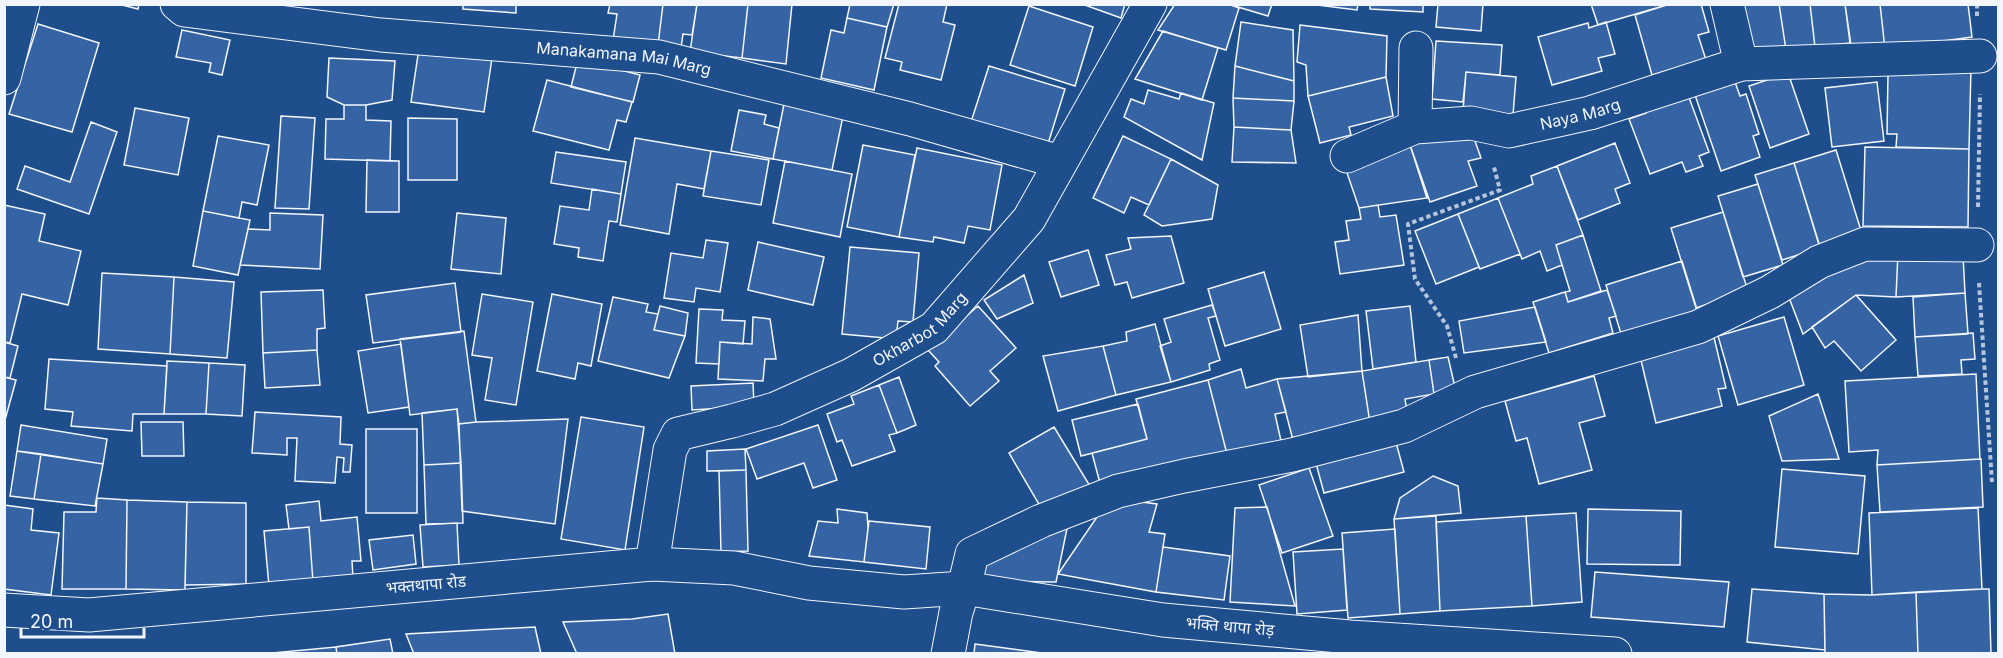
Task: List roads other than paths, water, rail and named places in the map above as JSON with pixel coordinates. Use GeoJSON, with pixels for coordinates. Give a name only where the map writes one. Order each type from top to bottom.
{"type":"FeatureCollection","features":[{"type":"Feature","properties":{"kind":"street"},"geometry":{"type":"LineString","coordinates":[[4,78],[23,4]]}},
{"type":"Feature","properties":{"kind":"street","name":"Manakamana Mai Marg"},"geometry":{"type":"LineString","coordinates":[[177,4],[184,10],[381,36],[659,57],[910,119],[1060,162]]}},
{"type":"Feature","properties":{"kind":"street","name":"Okharbot Marg"},"geometry":{"type":"LineString","coordinates":[[652,564],[670,450],[678,434],[774,409],[851,375],[934,328],[1029,219],[1150,4]]}},
{"type":"Feature","properties":{"kind":"street"},"geometry":{"type":"LineString","coordinates":[[1727,4],[1741,64]]}},
{"type":"Feature","properties":{"kind":"street"},"geometry":{"type":"LineString","coordinates":[[1415,127],[1416,48]]}},
{"type":"Feature","properties":{"kind":"street","name":"Naya Marg"},"geometry":{"type":"LineString","coordinates":[[1347,156],[1415,127],[1471,123],[1509,131],[1590,113],[1741,64],[1980,56]]}},
{"type":"Feature","properties":{"kind":"street"},"geometry":{"type":"LineString","coordinates":[[948,654],[970,557],[976,551],[1041,521],[1118,491],[1292,455],[1404,426],[1475,392],[1698,327],[1770,292],[1819,262],[1865,244],[1977,245]]}},
{"type":"Feature","properties":{"kind":"street","name":"भक्तथापा रोड"},"geometry":{"type":"LineString","coordinates":[[4,610],[89,615],[652,564],[734,568],[809,583],[847,586]]}},
{"type":"Feature","properties":{"kind":"street","name":"भक्ति थापा रोड़"},"geometry":{"type":"LineString","coordinates":[[847,586],[904,592],[964,588],[1163,620],[1350,637],[1615,654]]}}]}
